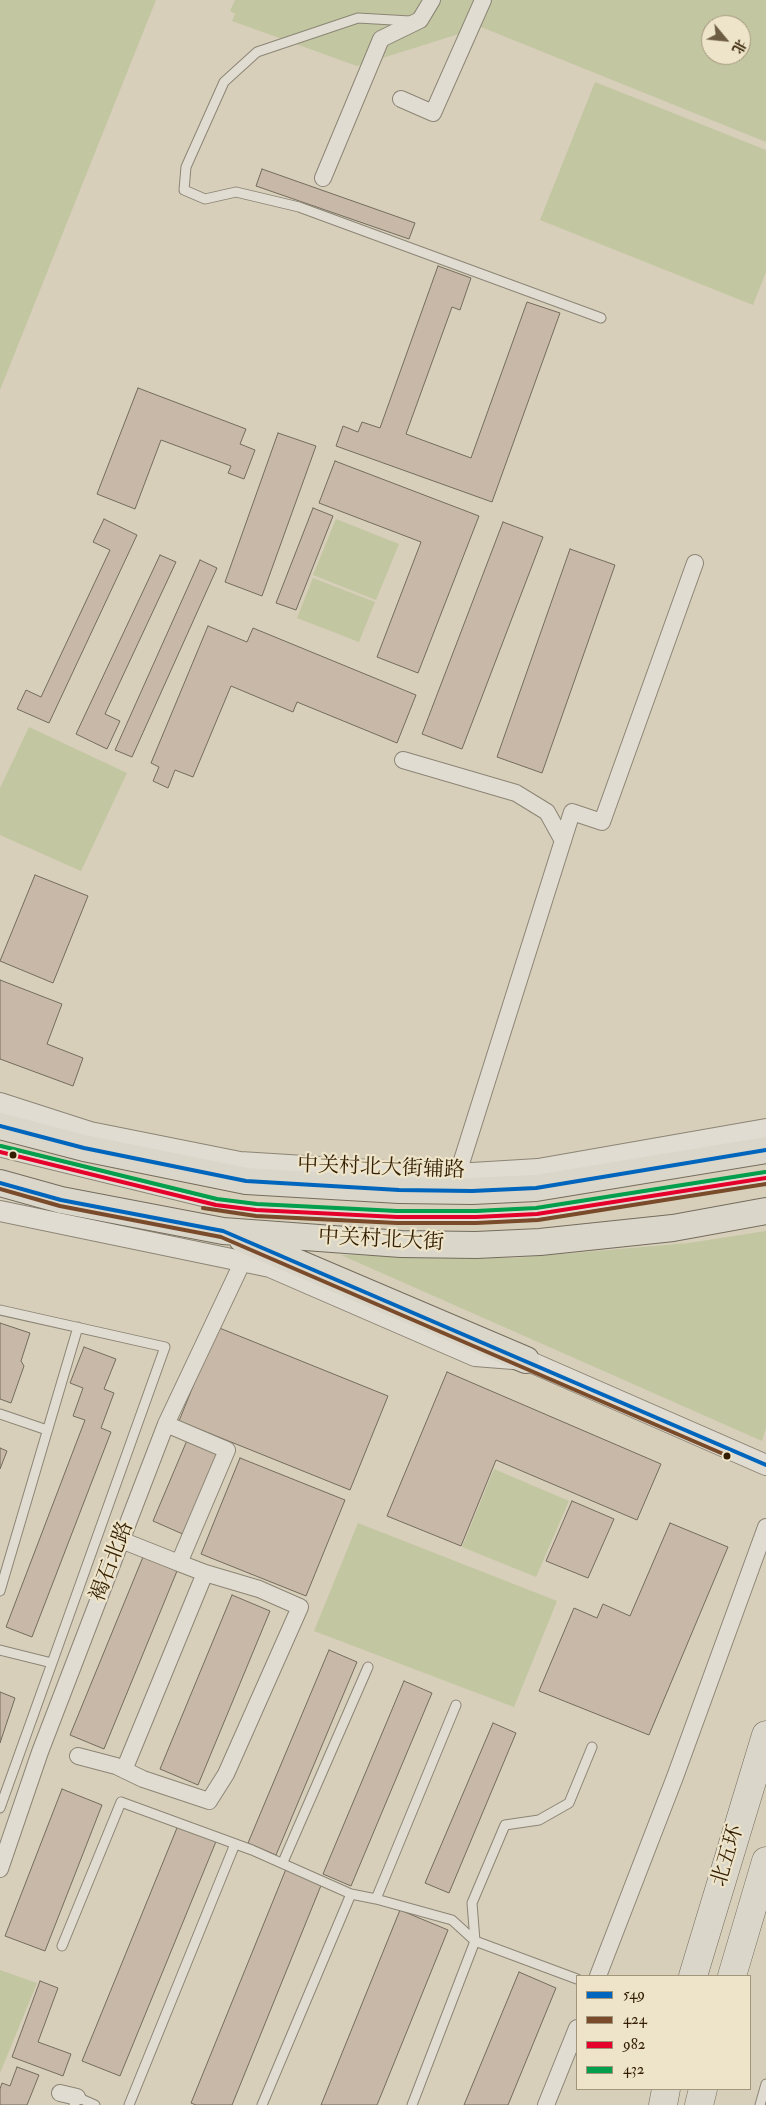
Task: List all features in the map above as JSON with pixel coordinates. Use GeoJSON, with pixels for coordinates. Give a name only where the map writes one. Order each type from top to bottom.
{"type":"FeatureCollection","features":[{"type":"Feature","properties":{"kind":"highway","name":"北五环"},"geometry":{"type":"LineString","coordinates":[[693,1975],[766,1735]]}},
{"type":"Feature","properties":{"kind":"highway","name":"北五环"},"geometry":{"type":"LineString","coordinates":[[732,1975],[766,1861]]}},
{"type":"Feature","properties":{"kind":"highway"},"geometry":{"type":"LineString","coordinates":[[663,2105],[666,2090]]}},
{"type":"Feature","properties":{"kind":"highway"},"geometry":{"type":"LineString","coordinates":[[699,2105],[703,2090]]}},
{"type":"Feature","properties":{"kind":"highway"},"geometry":{"type":"LineString","coordinates":[[711,2105],[714,2090]]}},
{"type":"Feature","properties":{"kind":"main road"},"geometry":{"type":"LineString","coordinates":[[0,1126],[84,1148],[246,1181],[400,1190],[472,1191],[536,1188],[766,1150]]}},
{"type":"Feature","properties":{"kind":"main road","name":"中关村北大街"},"geometry":{"type":"LineString","coordinates":[[0,1183],[61,1200],[223,1231],[401,1244],[476,1245],[540,1242],[674,1228],[766,1211]]}},
{"type":"Feature","properties":{"kind":"main road"},"geometry":{"type":"LineString","coordinates":[[223,1231],[526,1360]]}},
{"type":"Feature","properties":{"kind":"street"},"geometry":{"type":"LineString","coordinates":[[323,178],[382,38],[420,20],[432,0]]}},
{"type":"Feature","properties":{"kind":"street"},"geometry":{"type":"LineString","coordinates":[[401,99],[433,113],[483,0]]}},
{"type":"Feature","properties":{"kind":"street"},"geometry":{"type":"LineString","coordinates":[[458,1173],[572,812],[602,822],[695,563]]}},
{"type":"Feature","properties":{"kind":"street"},"geometry":{"type":"LineString","coordinates":[[403,760],[516,794],[547,812],[563,841]]}},
{"type":"Feature","properties":{"kind":"street","name":"中关村北大街辅路"},"geometry":{"type":"LineString","coordinates":[[0,1103],[90,1132],[240,1162],[401,1172],[458,1173],[538,1169],[766,1129]]}},
{"type":"Feature","properties":{"kind":"street"},"geometry":{"type":"LineString","coordinates":[[0,1211],[270,1266],[475,1356],[526,1360],[766,1465]]}},
{"type":"Feature","properties":{"kind":"street","name":"褐石北路"},"geometry":{"type":"LineString","coordinates":[[0,1870],[40,1752],[166,1424],[243,1261]]}},
{"type":"Feature","properties":{"kind":"street"},"geometry":{"type":"LineString","coordinates":[[166,1424],[227,1450],[180,1562]]}},
{"type":"Feature","properties":{"kind":"street"},"geometry":{"type":"LineString","coordinates":[[598,1975],[675,1777],[766,1527]]}},
{"type":"Feature","properties":{"kind":"street"},"geometry":{"type":"LineString","coordinates":[[78,1756],[124,1770],[158,1784],[209,1801],[226,1774],[300,1607],[259,1589],[205,1573],[121,1540]]}},
{"type":"Feature","properties":{"kind":"street"},"geometry":{"type":"LineString","coordinates":[[124,1770],[205,1573]]}},
{"type":"Feature","properties":{"kind":"street"},"geometry":{"type":"LineString","coordinates":[[546,2105],[576,2030]]}},
{"type":"Feature","properties":{"kind":"street"},"geometry":{"type":"LineString","coordinates":[[60,2093],[75,2101]]}},
{"type":"Feature","properties":{"kind":"lane"},"geometry":{"type":"LineString","coordinates":[[416,22],[358,18],[258,52],[224,82],[186,167],[184,190],[205,199],[236,192],[299,207],[601,318]]}},
{"type":"Feature","properties":{"kind":"lane","name":"中关村北大街"},"geometry":{"type":"LineString","coordinates":[[0,1152],[216,1205],[256,1210],[397,1217],[476,1217],[537,1214],[766,1178]]}},
{"type":"Feature","properties":{"kind":"lane"},"geometry":{"type":"LineString","coordinates":[[0,1310],[165,1346],[0,1808]]}},
{"type":"Feature","properties":{"kind":"lane"},"geometry":{"type":"LineString","coordinates":[[0,1591],[78,1327]]}},
{"type":"Feature","properties":{"kind":"lane"},"geometry":{"type":"LineString","coordinates":[[0,1414],[47,1430]]}},
{"type":"Feature","properties":{"kind":"lane"},"geometry":{"type":"LineString","coordinates":[[0,1650],[52,1663]]}},
{"type":"Feature","properties":{"kind":"lane"},"geometry":{"type":"LineString","coordinates":[[283,1862],[368,1667]]}},
{"type":"Feature","properties":{"kind":"lane"},"geometry":{"type":"LineString","coordinates":[[376,1899],[456,1705]]}},
{"type":"Feature","properties":{"kind":"lane"},"geometry":{"type":"LineString","coordinates":[[412,2105],[475,1941],[472,1903],[506,1825],[539,1820],[569,1803],[592,1747]]}},
{"type":"Feature","properties":{"kind":"lane"},"geometry":{"type":"LineString","coordinates":[[62,1946],[121,1802],[283,1862],[351,1894],[452,1920],[475,1941],[576,1979]]}},
{"type":"Feature","properties":{"kind":"lane"},"geometry":{"type":"LineString","coordinates":[[129,2105],[235,1844]]}},
{"type":"Feature","properties":{"kind":"lane"},"geometry":{"type":"LineString","coordinates":[[262,2105],[351,1894]]}},
{"type":"Feature","properties":{"kind":"lane"},"geometry":{"type":"LineString","coordinates":[[760,2105],[766,2084]]}},
{"type":"Feature","properties":{"kind":"lane"},"geometry":{"type":"LineString","coordinates":[[75,2101],[95,2105]]}},
{"type":"Feature","properties":{"kind":"green space"},"geometry":{"type":"Polygon","coordinates":[[[0,0],[156,0],[0,390],[0,0]]]}},
{"type":"Feature","properties":{"kind":"green space"},"geometry":{"type":"Polygon","coordinates":[[[235,0],[766,0],[766,142],[481,27],[357,66],[232,21],[235,14],[230,11],[235,0]]]}},
{"type":"Feature","properties":{"kind":"green space"},"geometry":{"type":"Polygon","coordinates":[[[595,82],[766,150],[766,272],[753,305],[540,220],[595,82]]]}},
{"type":"Feature","properties":{"kind":"green space"},"geometry":{"type":"Polygon","coordinates":[[[336,519],[399,544],[376,600],[313,575],[336,519]]]}},
{"type":"Feature","properties":{"kind":"green space"},"geometry":{"type":"Polygon","coordinates":[[[313,578],[375,602],[359,642],[297,618],[313,578]]]}},
{"type":"Feature","properties":{"kind":"green space"},"geometry":{"type":"Polygon","coordinates":[[[29,727],[127,773],[81,871],[0,835],[0,788],[29,727]]]}},
{"type":"Feature","properties":{"kind":"green space"},"geometry":{"type":"Polygon","coordinates":[[[766,1231],[766,1427],[762,1441],[341,1255],[515,1258],[689,1243],[766,1231]]]}},
{"type":"Feature","properties":{"kind":"green space"},"geometry":{"type":"Polygon","coordinates":[[[494,1469],[569,1501],[536,1577],[462,1547],[494,1469]]]}},
{"type":"Feature","properties":{"kind":"green space"},"geometry":{"type":"Polygon","coordinates":[[[358,1523],[557,1601],[514,1707],[314,1631],[358,1523]]]}},
{"type":"Feature","properties":{"kind":"green space"},"geometry":{"type":"Polygon","coordinates":[[[0,1970],[37,1983],[0,2073],[0,1970]]]}},
{"type":"Feature","properties":{"kind":"building"},"geometry":{"type":"Polygon","coordinates":[[[262,169],[415,223],[409,239],[256,186],[262,169]]]}},
{"type":"Feature","properties":{"kind":"building"},"geometry":{"type":"Polygon","coordinates":[[[438,266],[471,278],[460,310],[452,307],[406,434],[471,458],[527,302],[560,313],[492,502],[336,446],[343,426],[358,432],[362,422],[380,428],[438,266]]]}},
{"type":"Feature","properties":{"kind":"building"},"geometry":{"type":"Polygon","coordinates":[[[138,388],[246,429],[240,444],[255,450],[244,479],[228,473],[231,466],[161,440],[135,509],[97,494],[138,388]]]}},
{"type":"Feature","properties":{"kind":"building"},"geometry":{"type":"Polygon","coordinates":[[[278,433],[316,446],[262,596],[225,582],[278,433]]]}},
{"type":"Feature","properties":{"kind":"building"},"geometry":{"type":"Polygon","coordinates":[[[335,461],[479,516],[418,673],[377,657],[421,542],[319,503],[335,461]]]}},
{"type":"Feature","properties":{"kind":"building"},"geometry":{"type":"Polygon","coordinates":[[[313,508],[333,516],[296,610],[276,603],[313,508]]]}},
{"type":"Feature","properties":{"kind":"building"},"geometry":{"type":"Polygon","coordinates":[[[104,519],[137,535],[49,723],[17,709],[26,690],[41,697],[110,550],[93,542],[104,519]]]}},
{"type":"Feature","properties":{"kind":"building"},"geometry":{"type":"Polygon","coordinates":[[[503,522],[543,537],[462,749],[422,734],[503,522]]]}},
{"type":"Feature","properties":{"kind":"building"},"geometry":{"type":"Polygon","coordinates":[[[570,549],[615,565],[542,773],[497,757],[570,549]]]}},
{"type":"Feature","properties":{"kind":"building"},"geometry":{"type":"Polygon","coordinates":[[[160,555],[176,562],[105,714],[120,721],[107,749],[76,734],[160,555]]]}},
{"type":"Feature","properties":{"kind":"building"},"geometry":{"type":"Polygon","coordinates":[[[200,560],[217,568],[132,757],[115,750],[200,560]]]}},
{"type":"Feature","properties":{"kind":"building"},"geometry":{"type":"Polygon","coordinates":[[[208,626],[247,642],[253,628],[416,695],[397,743],[297,702],[293,712],[231,686],[193,777],[175,770],[168,788],[153,781],[159,767],[151,763],[208,626]]]}},
{"type":"Feature","properties":{"kind":"building"},"geometry":{"type":"Polygon","coordinates":[[[35,875],[88,896],[53,983],[0,961],[35,875]]]}},
{"type":"Feature","properties":{"kind":"building"},"geometry":{"type":"Polygon","coordinates":[[[0,980],[62,1004],[47,1044],[83,1058],[73,1086],[0,1059],[0,980]]]}},
{"type":"Feature","properties":{"kind":"building"},"geometry":{"type":"Polygon","coordinates":[[[0,1323],[30,1333],[21,1361],[24,1366],[11,1403],[0,1399],[0,1323]]]}},
{"type":"Feature","properties":{"kind":"building"},"geometry":{"type":"Polygon","coordinates":[[[217,1327],[388,1396],[350,1490],[179,1421],[217,1327]]]}},
{"type":"Feature","properties":{"kind":"building"},"geometry":{"type":"Polygon","coordinates":[[[84,1347],[116,1359],[104,1389],[114,1393],[101,1428],[111,1432],[32,1637],[6,1627],[85,1420],[73,1416],[83,1388],[70,1383],[84,1347]]]}},
{"type":"Feature","properties":{"kind":"building"},"geometry":{"type":"Polygon","coordinates":[[[447,1372],[661,1464],[637,1520],[496,1460],[461,1546],[387,1516],[447,1372]]]}},
{"type":"Feature","properties":{"kind":"building"},"geometry":{"type":"Polygon","coordinates":[[[188,1438],[220,1451],[185,1535],[153,1521],[188,1438]]]}},
{"type":"Feature","properties":{"kind":"building"},"geometry":{"type":"Polygon","coordinates":[[[0,1448],[7,1451],[0,1469],[0,1448]]]}},
{"type":"Feature","properties":{"kind":"building"},"geometry":{"type":"Polygon","coordinates":[[[240,1458],[345,1500],[306,1596],[201,1554],[240,1458]]]}},
{"type":"Feature","properties":{"kind":"building"},"geometry":{"type":"Polygon","coordinates":[[[572,1501],[614,1519],[588,1578],[546,1561],[572,1501]]]}},
{"type":"Feature","properties":{"kind":"building"},"geometry":{"type":"Polygon","coordinates":[[[670,1523],[728,1547],[649,1735],[539,1691],[574,1608],[597,1618],[603,1604],[630,1616],[670,1523]]]}},
{"type":"Feature","properties":{"kind":"building"},"geometry":{"type":"Polygon","coordinates":[[[143,1557],[177,1571],[104,1749],[70,1735],[143,1557]]]}},
{"type":"Feature","properties":{"kind":"building"},"geometry":{"type":"Polygon","coordinates":[[[232,1595],[270,1611],[198,1785],[160,1769],[232,1595]]]}},
{"type":"Feature","properties":{"kind":"building"},"geometry":{"type":"Polygon","coordinates":[[[329,1650],[357,1662],[276,1855],[248,1843],[329,1650]]]}},
{"type":"Feature","properties":{"kind":"building"},"geometry":{"type":"Polygon","coordinates":[[[404,1681],[432,1693],[351,1886],[323,1874],[404,1681]]]}},
{"type":"Feature","properties":{"kind":"building"},"geometry":{"type":"Polygon","coordinates":[[[0,1692],[15,1698],[0,1743],[0,1692]]]}},
{"type":"Feature","properties":{"kind":"building"},"geometry":{"type":"Polygon","coordinates":[[[493,1723],[516,1733],[449,1893],[425,1883],[493,1723]]]}},
{"type":"Feature","properties":{"kind":"building"},"geometry":{"type":"Polygon","coordinates":[[[62,1789],[102,1805],[45,1951],[5,1936],[62,1789]]]}},
{"type":"Feature","properties":{"kind":"building"},"geometry":{"type":"Polygon","coordinates":[[[179,1823],[217,1839],[120,2076],[82,2061],[179,1823]]]}},
{"type":"Feature","properties":{"kind":"building"},"geometry":{"type":"Polygon","coordinates":[[[286,1869],[322,1883],[232,2105],[196,2105],[191,2103],[286,1869]]]}},
{"type":"Feature","properties":{"kind":"building"},"geometry":{"type":"Polygon","coordinates":[[[400,1910],[448,1930],[377,2105],[321,2105],[400,1910]]]}},
{"type":"Feature","properties":{"kind":"building"},"geometry":{"type":"Polygon","coordinates":[[[519,1972],[556,1988],[508,2105],[464,2105],[519,1972]]]}},
{"type":"Feature","properties":{"kind":"building"},"geometry":{"type":"Polygon","coordinates":[[[40,1981],[58,1988],[38,2042],[71,2054],[63,2076],[12,2057],[40,1981]]]}},
{"type":"Feature","properties":{"kind":"building"},"geometry":{"type":"Polygon","coordinates":[[[17,2067],[39,2075],[27,2105],[0,2105],[2,2083],[10,2086],[17,2067]]]}},
{"type":"Feature","properties":{"kind":"transit line","name":"549"},"geometry":{"type":"LineString","coordinates":[[0,1126],[84,1148],[246,1181],[399,1190],[472,1191],[536,1188],[766,1150]]}},
{"type":"Feature","properties":{"kind":"transit line","name":"432"},"geometry":{"type":"LineString","coordinates":[[1,1146],[217,1199],[257,1204],[397,1211],[476,1211],[536,1208],[765,1172]]}},
{"type":"Feature","properties":{"kind":"transit line","name":"982"},"geometry":{"type":"LineString","coordinates":[[0,1152],[216,1205],[256,1210],[397,1217],[476,1217],[537,1214],[766,1178]]}},
{"type":"Feature","properties":{"kind":"transit line","name":"549"},"geometry":{"type":"LineString","coordinates":[[0,1183],[61,1200],[223,1231],[766,1465]]}},
{"type":"Feature","properties":{"kind":"transit line","name":"424"},"geometry":{"type":"LineString","coordinates":[[203,1208],[256,1216],[397,1223],[476,1223],[538,1220],[766,1184]]}},
{"type":"Feature","properties":{"kind":"transit line","name":"424"},"geometry":{"type":"LineString","coordinates":[[0,1189],[60,1206],[221,1237],[728,1456]]}}]}
